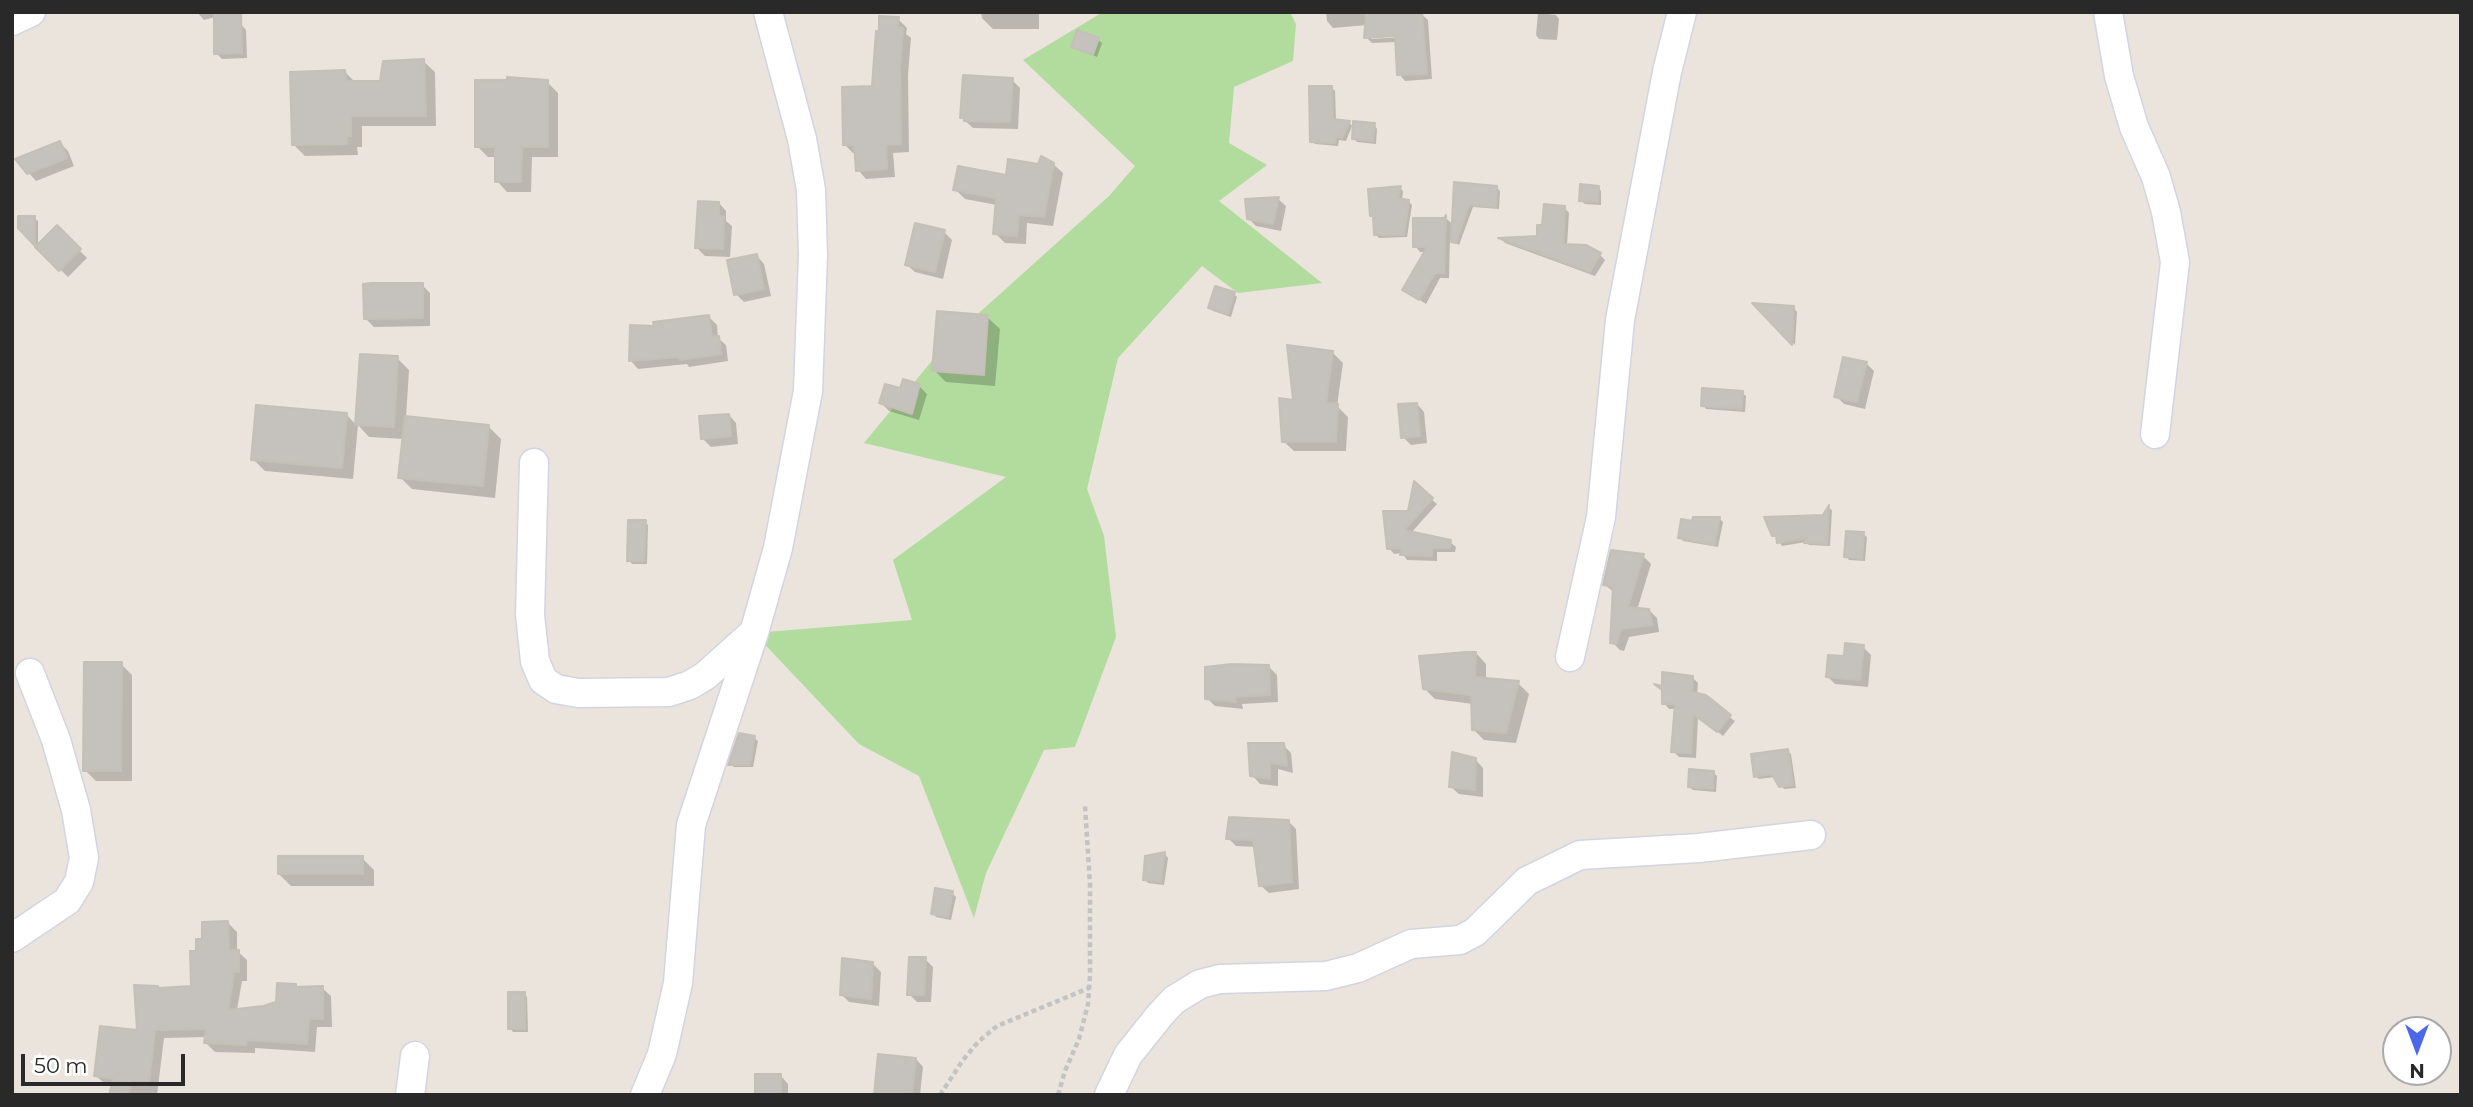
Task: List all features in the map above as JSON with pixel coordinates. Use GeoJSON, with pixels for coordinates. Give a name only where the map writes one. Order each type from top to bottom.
{"type":"FeatureCollection","features":[{"type":"Feature","properties":{"kind":"street"},"geometry":{"type":"LineString","coordinates":[[12,21],[32,12]]}},
{"type":"Feature","properties":{"kind":"street"},"geometry":{"type":"LineString","coordinates":[[645,1095],[662,1054],[678,983],[691,825],[754,633],[778,548],[808,391],[813,255],[811,190],[802,139],[768,12]]}},
{"type":"Feature","properties":{"kind":"street"},"geometry":{"type":"LineString","coordinates":[[1570,657],[1601,517],[1620,320],[1667,72],[1682,12]]}},
{"type":"Feature","properties":{"kind":"street"},"geometry":{"type":"LineString","coordinates":[[2108,12],[2119,76],[2134,127],[2156,177],[2175,261],[2155,434]]}},
{"type":"Feature","properties":{"kind":"street"},"geometry":{"type":"LineString","coordinates":[[534,463],[530,615],[535,661],[543,680],[556,689],[578,693],[669,692],[690,685],[705,676],[754,633]]}},
{"type":"Feature","properties":{"kind":"street"},"geometry":{"type":"LineString","coordinates":[[12,938],[67,901],[79,882],[83,858],[76,810],[56,740],[30,673]]}},
{"type":"Feature","properties":{"kind":"street"},"geometry":{"type":"LineString","coordinates":[[1109,1095],[1128,1055],[1160,1015],[1174,1000],[1200,984],[1220,979],[1326,976],[1358,968],[1410,944],[1460,940],[1475,932],[1527,881],[1580,855],[1699,848],[1811,835]]}},
{"type":"Feature","properties":{"kind":"street"},"geometry":{"type":"LineString","coordinates":[[410,1095],[415,1056]]}},
{"type":"Feature","properties":{"kind":"path"},"geometry":{"type":"LineString","coordinates":[[1058,1095],[1079,1040],[1088,1004],[1090,884],[1086,806]]}},
{"type":"Feature","properties":{"kind":"path"},"geometry":{"type":"LineString","coordinates":[[940,1095],[962,1060],[997,1026],[1089,988]]}},
{"type":"Feature","properties":{"kind":"green space"},"geometry":{"type":"Polygon","coordinates":[[[1103,12],[1290,12],[1296,24],[1293,61],[1234,87],[1229,143],[1267,165],[1219,201],[1322,283],[1238,293],[1202,266],[1118,358],[1087,489],[1104,536],[1116,637],[1075,747],[1044,750],[986,873],[974,918],[919,776],[859,744],[754,633],[912,620],[893,560],[1006,477],[864,443],[950,339],[1109,196],[1135,166],[1023,60],[1103,12]]]}},
{"type":"Feature","properties":{"kind":"building"},"geometry":{"type":"Polygon","coordinates":[[[214,12],[241,12],[242,53],[214,54],[214,12]]]}},
{"type":"Feature","properties":{"kind":"building"},"geometry":{"type":"Polygon","coordinates":[[[1366,12],[1422,12],[1427,74],[1397,75],[1395,36],[1364,38],[1366,12]]]}},
{"type":"Feature","properties":{"kind":"building"},"geometry":{"type":"Polygon","coordinates":[[[879,16],[899,17],[898,27],[903,28],[900,65],[901,144],[886,145],[887,169],[856,171],[854,145],[843,145],[842,87],[872,86],[879,16]]]}},
{"type":"Feature","properties":{"kind":"building"},"geometry":{"type":"Polygon","coordinates":[[[1077,30],[1099,38],[1093,55],[1071,47],[1077,30]]]}},
{"type":"Feature","properties":{"kind":"building"},"geometry":{"type":"Polygon","coordinates":[[[424,59],[426,116],[351,116],[351,136],[347,136],[347,144],[292,145],[290,72],[345,70],[346,81],[380,81],[383,61],[424,59]]]}},
{"type":"Feature","properties":{"kind":"building"},"geometry":{"type":"Polygon","coordinates":[[[963,75],[1013,78],[1010,122],[964,121],[964,118],[960,118],[963,75]]]}},
{"type":"Feature","properties":{"kind":"building"},"geometry":{"type":"Polygon","coordinates":[[[507,77],[548,80],[548,147],[522,147],[521,182],[495,182],[495,147],[475,147],[475,80],[507,80],[507,77]]]}},
{"type":"Feature","properties":{"kind":"building"},"geometry":{"type":"Polygon","coordinates":[[[1309,86],[1332,86],[1333,119],[1350,121],[1342,138],[1336,137],[1335,143],[1310,142],[1309,86]]]}},
{"type":"Feature","properties":{"kind":"building"},"geometry":{"type":"Polygon","coordinates":[[[1353,121],[1375,123],[1373,141],[1352,139],[1353,121]]]}},
{"type":"Feature","properties":{"kind":"building"},"geometry":{"type":"Polygon","coordinates":[[[60,141],[67,158],[27,174],[15,159],[60,141]]]}},
{"type":"Feature","properties":{"kind":"building"},"geometry":{"type":"Polygon","coordinates":[[[1041,156],[1054,163],[1044,217],[1019,215],[1017,236],[993,234],[996,198],[953,190],[958,166],[1006,175],[1008,159],[1038,164],[1041,156]]]}},
{"type":"Feature","properties":{"kind":"building"},"geometry":{"type":"Polygon","coordinates":[[[1454,182],[1497,186],[1496,207],[1469,205],[1456,243],[1451,242],[1454,182]]]}},
{"type":"Feature","properties":{"kind":"building"},"geometry":{"type":"Polygon","coordinates":[[[1580,184],[1599,186],[1598,202],[1579,201],[1580,184]]]}},
{"type":"Feature","properties":{"kind":"building"},"geometry":{"type":"Polygon","coordinates":[[[1401,186],[1398,198],[1409,200],[1404,235],[1374,235],[1368,189],[1401,186]]]}},
{"type":"Feature","properties":{"kind":"building"},"geometry":{"type":"Polygon","coordinates":[[[1279,197],[1273,224],[1247,219],[1245,199],[1279,197]]]}},
{"type":"Feature","properties":{"kind":"building"},"geometry":{"type":"Polygon","coordinates":[[[698,201],[719,202],[719,216],[724,217],[723,249],[695,248],[698,201]]]}},
{"type":"Feature","properties":{"kind":"building"},"geometry":{"type":"Polygon","coordinates":[[[1544,204],[1565,206],[1563,244],[1586,245],[1601,253],[1590,272],[1498,238],[1537,236],[1537,225],[1542,225],[1544,204]]]}},
{"type":"Feature","properties":{"kind":"building"},"geometry":{"type":"Polygon","coordinates":[[[1446,215],[1444,273],[1435,273],[1419,300],[1402,290],[1427,247],[1413,247],[1413,218],[1444,218],[1446,215]]]}},
{"type":"Feature","properties":{"kind":"building"},"geometry":{"type":"Polygon","coordinates":[[[18,216],[35,216],[35,246],[18,228],[18,216]]]}},
{"type":"Feature","properties":{"kind":"building"},"geometry":{"type":"Polygon","coordinates":[[[915,223],[945,230],[935,272],[905,265],[915,223]]]}},
{"type":"Feature","properties":{"kind":"building"},"geometry":{"type":"Polygon","coordinates":[[[57,225],[81,249],[59,271],[35,247],[57,225]]]}},
{"type":"Feature","properties":{"kind":"building"},"geometry":{"type":"Polygon","coordinates":[[[757,254],[764,289],[734,295],[727,260],[757,254]]]}},
{"type":"Feature","properties":{"kind":"building"},"geometry":{"type":"Polygon","coordinates":[[[423,283],[423,318],[364,319],[363,284],[423,283]]]}},
{"type":"Feature","properties":{"kind":"building"},"geometry":{"type":"Polygon","coordinates":[[[1215,286],[1235,292],[1228,314],[1208,308],[1215,286]]]}},
{"type":"Feature","properties":{"kind":"building"},"geometry":{"type":"Polygon","coordinates":[[[1752,303],[1794,306],[1792,345],[1752,303]]]}},
{"type":"Feature","properties":{"kind":"building"},"geometry":{"type":"Polygon","coordinates":[[[937,311],[988,315],[984,375],[932,371],[937,311]]]}},
{"type":"Feature","properties":{"kind":"building"},"geometry":{"type":"Polygon","coordinates":[[[709,315],[712,337],[719,336],[721,354],[680,360],[679,357],[629,361],[630,325],[654,326],[653,322],[709,315]]]}},
{"type":"Feature","properties":{"kind":"building"},"geometry":{"type":"Polygon","coordinates":[[[1287,345],[1333,351],[1326,403],[1338,404],[1336,442],[1282,442],[1279,398],[1293,400],[1287,345]]]}},
{"type":"Feature","properties":{"kind":"building"},"geometry":{"type":"Polygon","coordinates":[[[360,354],[398,356],[394,427],[355,425],[360,354]]]}},
{"type":"Feature","properties":{"kind":"building"},"geometry":{"type":"Polygon","coordinates":[[[1843,357],[1867,362],[1857,402],[1834,397],[1843,357]]]}},
{"type":"Feature","properties":{"kind":"building"},"geometry":{"type":"Polygon","coordinates":[[[903,379],[920,384],[912,414],[879,403],[885,384],[900,388],[903,379]]]}},
{"type":"Feature","properties":{"kind":"building"},"geometry":{"type":"Polygon","coordinates":[[[1702,388],[1743,391],[1742,409],[1701,406],[1702,388]]]}},
{"type":"Feature","properties":{"kind":"building"},"geometry":{"type":"Polygon","coordinates":[[[1417,403],[1420,436],[1401,438],[1398,404],[1417,403]]]}},
{"type":"Feature","properties":{"kind":"building"},"geometry":{"type":"Polygon","coordinates":[[[256,405],[347,413],[342,468],[251,460],[256,405]]]}},
{"type":"Feature","properties":{"kind":"building"},"geometry":{"type":"Polygon","coordinates":[[[729,414],[731,436],[701,439],[699,416],[729,414]]]}},
{"type":"Feature","properties":{"kind":"building"},"geometry":{"type":"Polygon","coordinates":[[[405,416],[489,425],[483,486],[398,478],[405,416]]]}},
{"type":"Feature","properties":{"kind":"building"},"geometry":{"type":"Polygon","coordinates":[[[1414,481],[1433,498],[1404,530],[1451,540],[1450,548],[1432,548],[1432,556],[1400,555],[1402,548],[1387,549],[1383,511],[1408,511],[1414,481]]]}},
{"type":"Feature","properties":{"kind":"building"},"geometry":{"type":"Polygon","coordinates":[[[1829,505],[1827,544],[1804,543],[1807,538],[1777,543],[1776,536],[1772,536],[1764,517],[1823,515],[1829,505]]]}},
{"type":"Feature","properties":{"kind":"building"},"geometry":{"type":"Polygon","coordinates":[[[1693,517],[1720,517],[1715,545],[1678,538],[1681,519],[1692,521],[1693,517]]]}},
{"type":"Feature","properties":{"kind":"building"},"geometry":{"type":"Polygon","coordinates":[[[628,520],[646,520],[644,561],[627,561],[628,520]]]}},
{"type":"Feature","properties":{"kind":"building"},"geometry":{"type":"Polygon","coordinates":[[[1846,531],[1864,532],[1862,559],[1844,557],[1846,531]]]}},
{"type":"Feature","properties":{"kind":"building"},"geometry":{"type":"Polygon","coordinates":[[[1611,550],[1644,554],[1628,607],[1649,609],[1652,625],[1621,629],[1616,644],[1610,643],[1613,587],[1603,585],[1611,550]]]}},
{"type":"Feature","properties":{"kind":"building"},"geometry":{"type":"Polygon","coordinates":[[[1845,643],[1864,645],[1860,680],[1826,677],[1828,655],[1844,656],[1845,643]]]}},
{"type":"Feature","properties":{"kind":"building"},"geometry":{"type":"Polygon","coordinates":[[[1476,652],[1475,677],[1519,681],[1506,733],[1472,730],[1471,695],[1423,689],[1419,656],[1476,652]]]}},
{"type":"Feature","properties":{"kind":"building"},"geometry":{"type":"Polygon","coordinates":[[[84,662],[122,662],[121,771],[83,771],[84,662]]]}},
{"type":"Feature","properties":{"kind":"building"},"geometry":{"type":"Polygon","coordinates":[[[1232,664],[1269,665],[1270,695],[1235,697],[1236,702],[1205,699],[1205,667],[1232,664]]]}},
{"type":"Feature","properties":{"kind":"building"},"geometry":{"type":"Polygon","coordinates":[[[1662,672],[1693,676],[1692,692],[1706,695],[1731,715],[1717,732],[1693,714],[1691,753],[1671,752],[1675,704],[1662,704],[1662,690],[1654,684],[1662,686],[1662,672]]]}},
{"type":"Feature","properties":{"kind":"building"},"geometry":{"type":"Polygon","coordinates":[[[739,733],[755,736],[750,765],[728,765],[739,733]]]}},
{"type":"Feature","properties":{"kind":"building"},"geometry":{"type":"Polygon","coordinates":[[[1248,743],[1284,743],[1287,766],[1270,762],[1270,779],[1250,776],[1248,743]]]}},
{"type":"Feature","properties":{"kind":"building"},"geometry":{"type":"Polygon","coordinates":[[[1788,749],[1793,785],[1779,787],[1772,774],[1754,777],[1751,754],[1788,749]]]}},
{"type":"Feature","properties":{"kind":"building"},"geometry":{"type":"Polygon","coordinates":[[[1452,752],[1476,758],[1475,790],[1449,787],[1452,752]]]}},
{"type":"Feature","properties":{"kind":"building"},"geometry":{"type":"Polygon","coordinates":[[[1689,769],[1714,771],[1713,789],[1688,787],[1689,769]]]}},
{"type":"Feature","properties":{"kind":"building"},"geometry":{"type":"Polygon","coordinates":[[[1229,817],[1289,820],[1292,882],[1259,886],[1253,840],[1226,839],[1229,817]]]}},
{"type":"Feature","properties":{"kind":"building"},"geometry":{"type":"Polygon","coordinates":[[[1165,852],[1161,882],[1143,880],[1145,856],[1165,852]]]}},
{"type":"Feature","properties":{"kind":"building"},"geometry":{"type":"Polygon","coordinates":[[[278,856],[363,856],[363,874],[278,874],[278,856]]]}},
{"type":"Feature","properties":{"kind":"building"},"geometry":{"type":"Polygon","coordinates":[[[935,888],[953,891],[948,917],[931,914],[935,888]]]}},
{"type":"Feature","properties":{"kind":"building"},"geometry":{"type":"Polygon","coordinates":[[[228,921],[229,950],[239,950],[239,972],[234,972],[228,1010],[276,1002],[277,983],[296,984],[296,987],[323,986],[323,1019],[309,1019],[307,1044],[247,1040],[246,1045],[204,1043],[206,1029],[155,1030],[149,1083],[132,1081],[128,1095],[109,1095],[113,1079],[94,1076],[100,1026],[137,1030],[134,985],[159,988],[191,986],[190,951],[196,951],[196,939],[202,939],[202,922],[228,921]]]}},
{"type":"Feature","properties":{"kind":"building"},"geometry":{"type":"Polygon","coordinates":[[[909,957],[926,957],[924,995],[907,995],[909,957]]]}},
{"type":"Feature","properties":{"kind":"building"},"geometry":{"type":"Polygon","coordinates":[[[842,958],[873,962],[871,999],[840,995],[842,958]]]}},
{"type":"Feature","properties":{"kind":"building"},"geometry":{"type":"Polygon","coordinates":[[[508,992],[525,992],[525,1029],[508,1029],[508,992]]]}},
{"type":"Feature","properties":{"kind":"building"},"geometry":{"type":"Polygon","coordinates":[[[878,1054],[916,1058],[912,1095],[874,1095],[878,1054]]]}},
{"type":"Feature","properties":{"kind":"building"},"geometry":{"type":"Polygon","coordinates":[[[755,1074],[781,1074],[781,1095],[755,1095],[755,1074]]]}}]}
